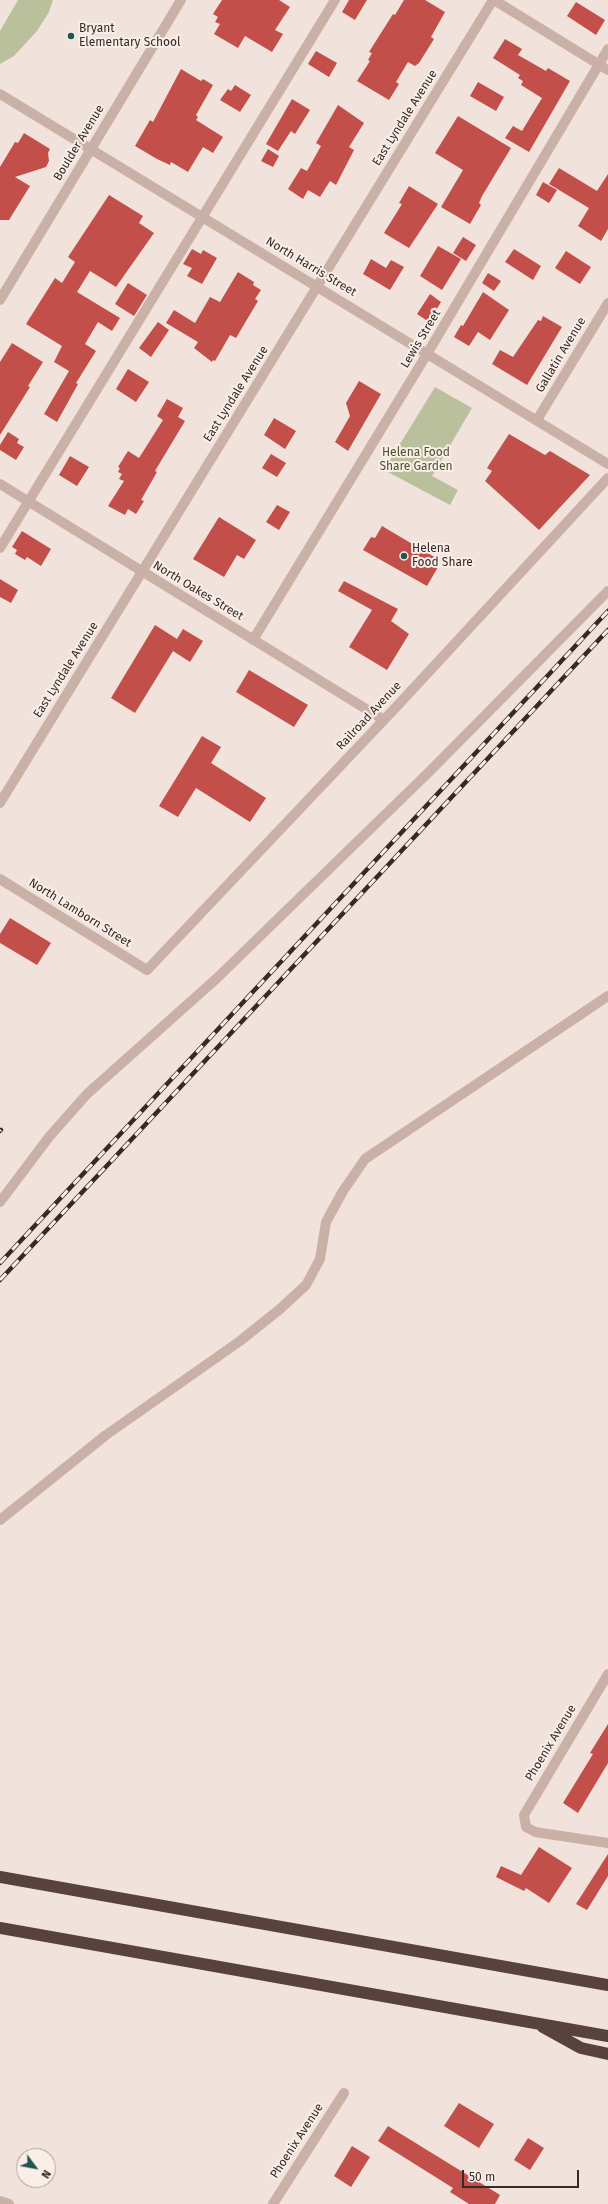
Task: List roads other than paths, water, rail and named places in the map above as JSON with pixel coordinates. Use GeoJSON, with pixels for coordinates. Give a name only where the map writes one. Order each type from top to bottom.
{"type":"FeatureCollection","features":[{"type":"Feature","properties":{"kind":"highway"},"geometry":{"type":"LineString","coordinates":[[0,1877],[608,1985]]}},
{"type":"Feature","properties":{"kind":"highway"},"geometry":{"type":"LineString","coordinates":[[0,1928],[608,2036]]}},
{"type":"Feature","properties":{"kind":"highway"},"geometry":{"type":"LineString","coordinates":[[533,2022],[581,2048],[608,2054]]}},
{"type":"Feature","properties":{"kind":"street","name":"Boulder Avenue"},"geometry":{"type":"LineString","coordinates":[[0,300],[181,0]]}},
{"type":"Feature","properties":{"kind":"street"},"geometry":{"type":"LineString","coordinates":[[0,548],[204,218],[335,0]]}},
{"type":"Feature","properties":{"kind":"street"},"geometry":{"type":"LineString","coordinates":[[494,0],[608,70]]}},
{"type":"Feature","properties":{"kind":"street","name":"East Lyndale Avenue"},"geometry":{"type":"LineString","coordinates":[[0,803],[494,0]]}},
{"type":"Feature","properties":{"kind":"street","name":"Lewis Street"},"geometry":{"type":"LineString","coordinates":[[253,640],[427,354],[608,49]]}},
{"type":"Feature","properties":{"kind":"street","name":"North Harris Street"},"geometry":{"type":"LineString","coordinates":[[0,94],[608,464]]}},
{"type":"Feature","properties":{"kind":"street","name":"Gallatin Avenue"},"geometry":{"type":"LineString","coordinates":[[537,420],[608,303]]}},
{"type":"Feature","properties":{"kind":"street","name":"Railroad Avenue"},"geometry":{"type":"LineString","coordinates":[[147,970],[164,954],[384,720],[608,478]]}},
{"type":"Feature","properties":{"kind":"street","name":"North Oakes Street"},"geometry":{"type":"LineString","coordinates":[[0,484],[384,720]]}},
{"type":"Feature","properties":{"kind":"street"},"geometry":{"type":"LineString","coordinates":[[0,1202],[49,1137],[87,1094],[216,979],[423,777],[608,591]]}},
{"type":"Feature","properties":{"kind":"street","name":"North Lamborn Street"},"geometry":{"type":"LineString","coordinates":[[0,879],[147,970]]}},
{"type":"Feature","properties":{"kind":"street"},"geometry":{"type":"LineString","coordinates":[[0,1520],[106,1435],[240,1341],[280,1309],[306,1285],[320,1259],[326,1222],[343,1190],[365,1159],[608,996]]}},
{"type":"Feature","properties":{"kind":"street","name":"Phoenix Avenue"},"geometry":{"type":"LineString","coordinates":[[608,1674],[524,1815],[526,1827],[535,1832],[608,1843]]}},
{"type":"Feature","properties":{"kind":"street","name":"Phoenix Avenue"},"geometry":{"type":"LineString","coordinates":[[278,2202],[344,2093]]}},
{"type":"Feature","properties":{"kind":"street"},"geometry":{"type":"LineString","coordinates":[[0,2201],[9,2204]]}},
{"type":"Feature","properties":{"kind":"railway"},"geometry":{"type":"LineString","coordinates":[[0,1263],[608,611]]}},
{"type":"Feature","properties":{"kind":"railway"},"geometry":{"type":"LineString","coordinates":[[0,1280],[608,630]]}},
{"type":"Feature","properties":{"kind":"place","name":"Bryant Elementary School"},"geometry":{"type":"Point","coordinates":[71,36]}},
{"type":"Feature","properties":{"kind":"place","name":"Helena Food Share"},"geometry":{"type":"Point","coordinates":[404,556]}},
{"type":"Feature","properties":{"kind":"park label","name":"Helena Food Share Garden"},"geometry":{"type":"Point","coordinates":[416,460]}}]}
